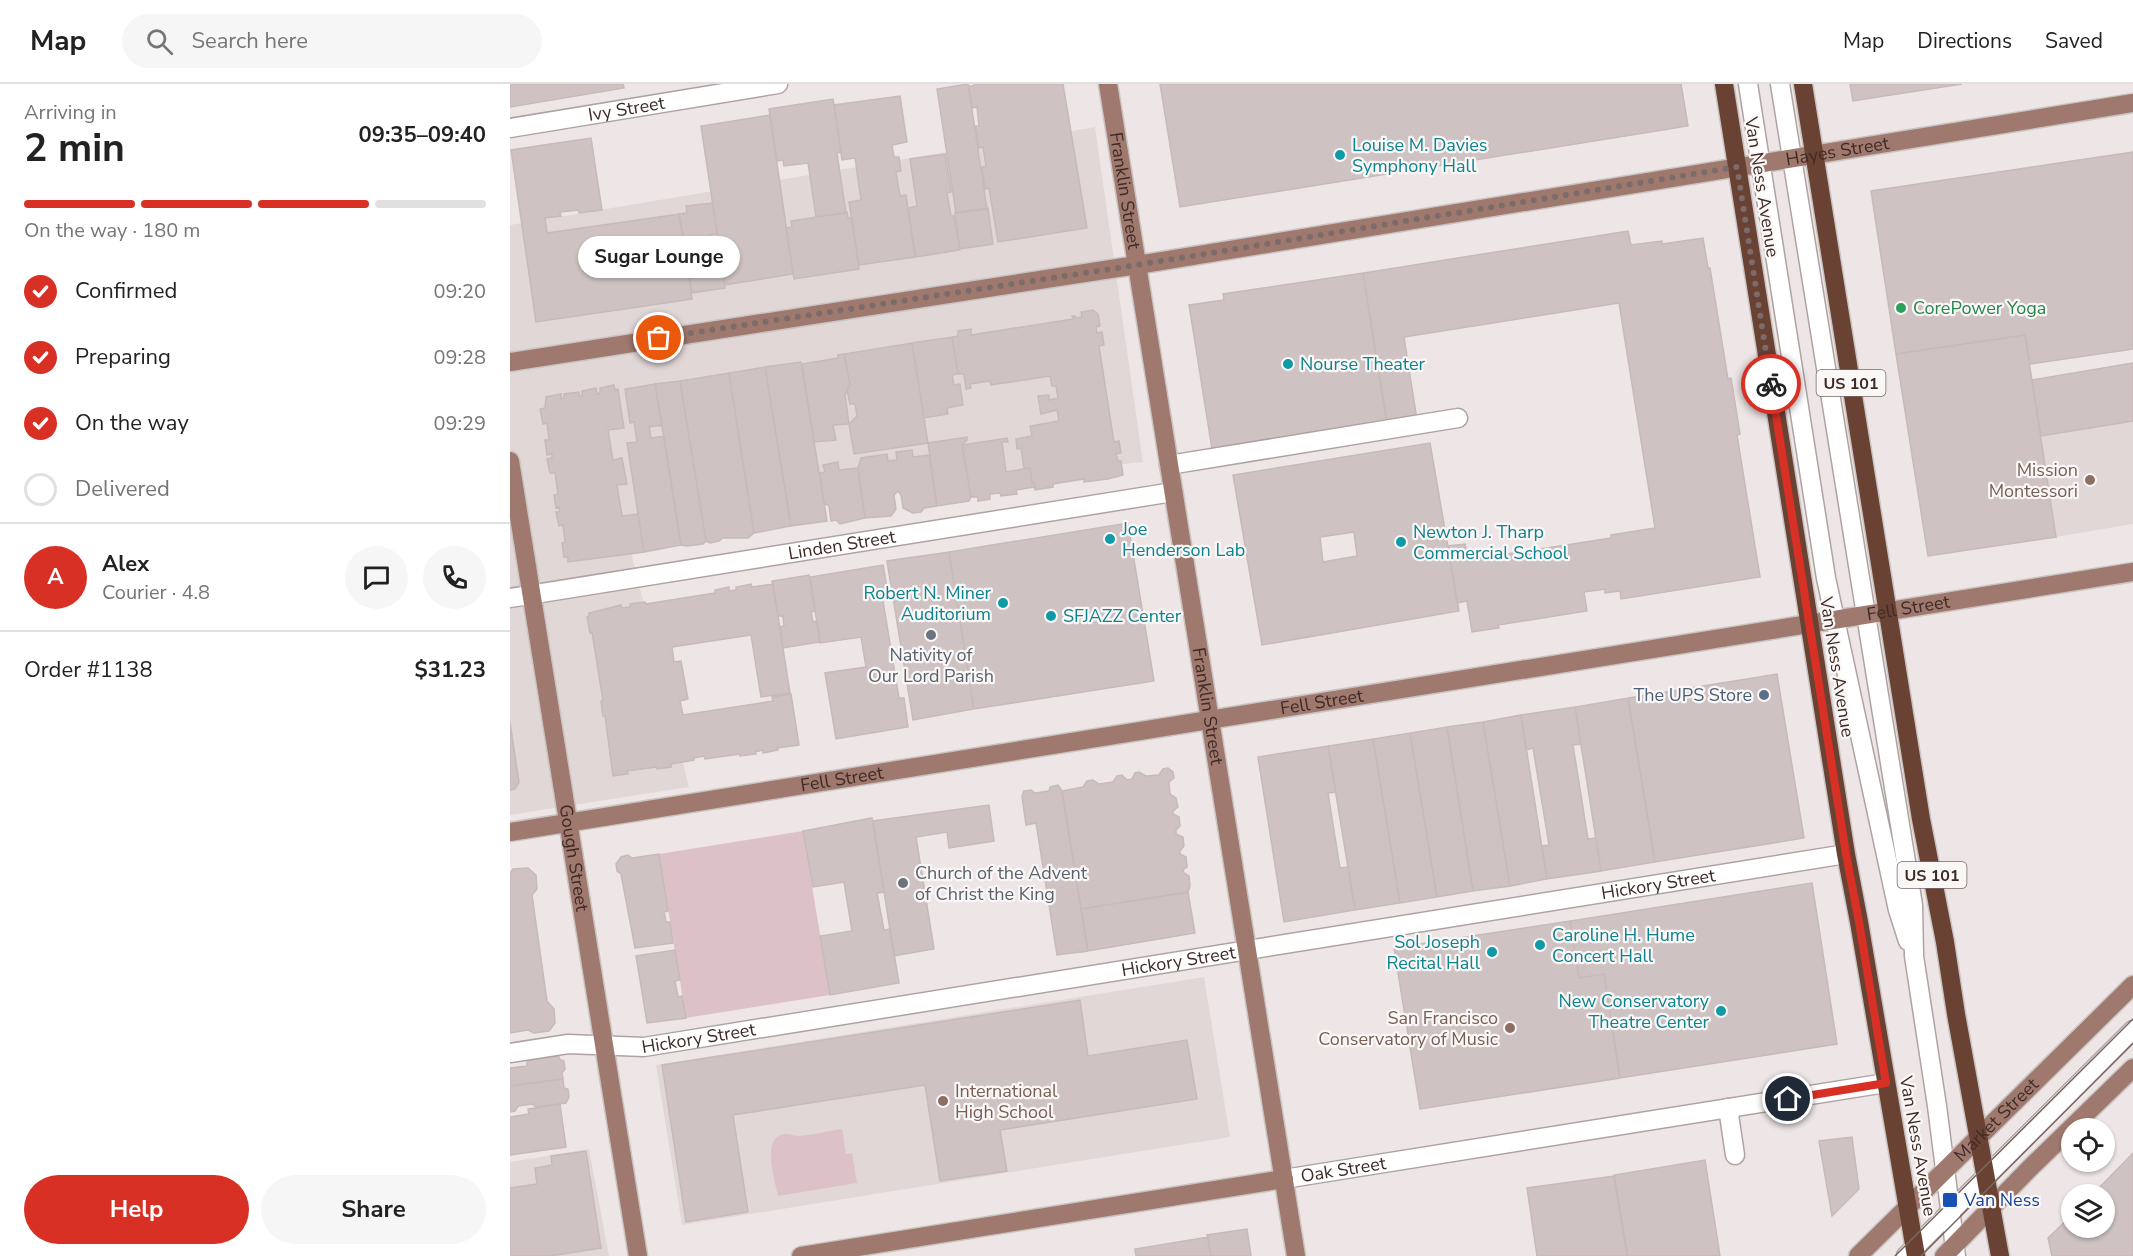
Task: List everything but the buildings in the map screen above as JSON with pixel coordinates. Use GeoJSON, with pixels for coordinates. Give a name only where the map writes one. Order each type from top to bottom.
{"type":"FeatureCollection","features":[{"type":"Feature","properties":{"kind":"highway","name":"Van Ness Avenue"},"geometry":{"type":"LineString","coordinates":[[1724,84],[1808,623],[1908,1208],[1913,1253]]}},
{"type":"Feature","properties":{"kind":"highway","name":"US 101"},"geometry":{"type":"LineString","coordinates":[[1803,84],[1921,819],[2000,1256]]}},
{"type":"Feature","properties":{"kind":"main road","name":"Franklin Street"},"geometry":{"type":"LineString","coordinates":[[1108,84],[1296,1256]]}},
{"type":"Feature","properties":{"kind":"main road","name":"Hayes Street"},"geometry":{"type":"LineString","coordinates":[[510,362],[1137,265],[2133,103]]}},
{"type":"Feature","properties":{"kind":"main road","name":"Gough Street"},"geometry":{"type":"LineString","coordinates":[[510,461],[638,1256]]}},
{"type":"Feature","properties":{"kind":"main road","name":"Fell Street"},"geometry":{"type":"LineString","coordinates":[[510,832],[2133,572]]}},
{"type":"Feature","properties":{"kind":"main road","name":"Market Street"},"geometry":{"type":"LineString","coordinates":[[1858,1256],[2133,985]]}},
{"type":"Feature","properties":{"kind":"main road"},"geometry":{"type":"LineString","coordinates":[[1952,1252],[1991,1207],[2133,1068]]}},
{"type":"Feature","properties":{"kind":"main road","name":"Oak Street"},"geometry":{"type":"LineString","coordinates":[[801,1256],[1284,1179]]}},
{"type":"Feature","properties":{"kind":"street","name":"Ivy Street"},"geometry":{"type":"LineString","coordinates":[[510,128],[778,84]]}},
{"type":"Feature","properties":{"kind":"street"},"geometry":{"type":"LineString","coordinates":[[1748,84],[1824,566],[1898,910],[1914,956]]}},
{"type":"Feature","properties":{"kind":"street"},"geometry":{"type":"LineString","coordinates":[[1780,84],[1913,905],[1914,956],[1946,1170],[1951,1213],[1952,1252]]}},
{"type":"Feature","properties":{"kind":"street"},"geometry":{"type":"LineString","coordinates":[[1169,465],[1458,418]]}},
{"type":"Feature","properties":{"kind":"street","name":"Linden Street"},"geometry":{"type":"LineString","coordinates":[[510,598],[1173,492]]}},
{"type":"Feature","properties":{"kind":"street","name":"Hickory Street"},"geometry":{"type":"LineString","coordinates":[[510,1053],[568,1044],[644,1047],[1846,854]]}},
{"type":"Feature","properties":{"kind":"street","name":"Market Street"},"geometry":{"type":"LineString","coordinates":[[1913,1253],[2133,1030]]}},
{"type":"Feature","properties":{"kind":"street","name":"Oak Street"},"geometry":{"type":"LineString","coordinates":[[1284,1179],[1886,1083]]}},
{"type":"Feature","properties":{"kind":"street"},"geometry":{"type":"LineString","coordinates":[[1728,1108],[1735,1155]]}},
{"type":"Feature","properties":{"kind":"shaded area"},"geometry":{"type":"Polygon","coordinates":[[[1095,127],[1143,462],[622,516],[689,787],[510,815],[510,225],[1095,127]]]}},
{"type":"Feature","properties":{"kind":"shaded area","name":"Mission Montessori"},"geometry":{"type":"Polygon","coordinates":[[[2133,363],[2133,524],[2056,537],[2032,380],[2133,363]]]}},
{"type":"Feature","properties":{"kind":"shaded area"},"geometry":{"type":"Polygon","coordinates":[[[803,831],[830,995],[686,1018],[659,854],[803,831]]]}},
{"type":"Feature","properties":{"kind":"shaded area","name":"International High School"},"geometry":{"type":"Polygon","coordinates":[[[1204,977],[1230,1137],[682,1225],[656,1065],[1204,977]]]}},
{"type":"Feature","properties":{"kind":"shaded area"},"geometry":{"type":"Polygon","coordinates":[[[842,1129],[846,1154],[852,1153],[857,1183],[778,1196],[771,1162],[772,1145],[775,1139],[784,1134],[799,1136],[842,1129]]]}},
{"type":"Feature","properties":{"kind":"shaded area"},"geometry":{"type":"Polygon","coordinates":[[[589,1149],[609,1256],[510,1256],[510,1162],[589,1149]]]}},
{"type":"Feature","properties":{"kind":"tram line"},"geometry":{"type":"LineString","coordinates":[[1895,1256],[2133,1019]]}},
{"type":"Feature","properties":{"kind":"tram line"},"geometry":{"type":"LineString","coordinates":[[1921,1256],[2133,1043]]}},
{"type":"Feature","properties":{"kind":"way so far"},"geometry":{"type":"LineString","coordinates":[[659,338],[1137,265],[1737,167],[1771,384]]}},
{"type":"Feature","properties":{"kind":"place","name":"Louise M. Davies Symphony Hall"},"geometry":{"type":"Point","coordinates":[1340,155]}},
{"type":"Feature","properties":{"kind":"place","name":"CorePower Yoga"},"geometry":{"type":"Point","coordinates":[1901,308]}},
{"type":"Feature","properties":{"kind":"place","name":"Sugar Lounge"},"geometry":{"type":"Point","coordinates":[659,338]}},
{"type":"Feature","properties":{"kind":"place","name":"Nourse Theater"},"geometry":{"type":"Point","coordinates":[1288,364]}},
{"type":"Feature","properties":{"kind":"place","name":"Mission Montessori"},"geometry":{"type":"Point","coordinates":[2090,480]}},
{"type":"Feature","properties":{"kind":"place","name":"Joe Henderson Lab"},"geometry":{"type":"Point","coordinates":[1110,539]}},
{"type":"Feature","properties":{"kind":"place","name":"Newton J. Tharp Commercial School"},"geometry":{"type":"Point","coordinates":[1401,542]}},
{"type":"Feature","properties":{"kind":"place","name":"Robert N. Miner Auditorium"},"geometry":{"type":"Point","coordinates":[1003,603]}},
{"type":"Feature","properties":{"kind":"place","name":"SFJAZZ Center"},"geometry":{"type":"Point","coordinates":[1051,616]}},
{"type":"Feature","properties":{"kind":"place","name":"Nativity of Our Lord Parish"},"geometry":{"type":"Point","coordinates":[931,635]}},
{"type":"Feature","properties":{"kind":"place","name":"The UPS Store"},"geometry":{"type":"Point","coordinates":[1764,695]}},
{"type":"Feature","properties":{"kind":"place","name":"Church of the Advent of Christ the King"},"geometry":{"type":"Point","coordinates":[903,883]}},
{"type":"Feature","properties":{"kind":"place","name":"Caroline H. Hume Concert Hall"},"geometry":{"type":"Point","coordinates":[1540,945]}},
{"type":"Feature","properties":{"kind":"place","name":"Sol Joseph Recital Hall"},"geometry":{"type":"Point","coordinates":[1492,952]}},
{"type":"Feature","properties":{"kind":"place","name":"New Conservatory Theatre Center"},"geometry":{"type":"Point","coordinates":[1721,1011]}},
{"type":"Feature","properties":{"kind":"place","name":"San Francisco Conservatory of Music"},"geometry":{"type":"Point","coordinates":[1510,1028]}},
{"type":"Feature","properties":{"kind":"place","name":"International High School"},"geometry":{"type":"Point","coordinates":[943,1101]}},
{"type":"Feature","properties":{"kind":"place","name":"Van Ness"},"geometry":{"type":"Point","coordinates":[1950,1200]}},
{"type":"Feature","properties":{"kind":"route"},"geometry":{"type":"LineString","coordinates":[[1771,384],[1846,854],[1886,1083],[1788,1099]]}}]}
